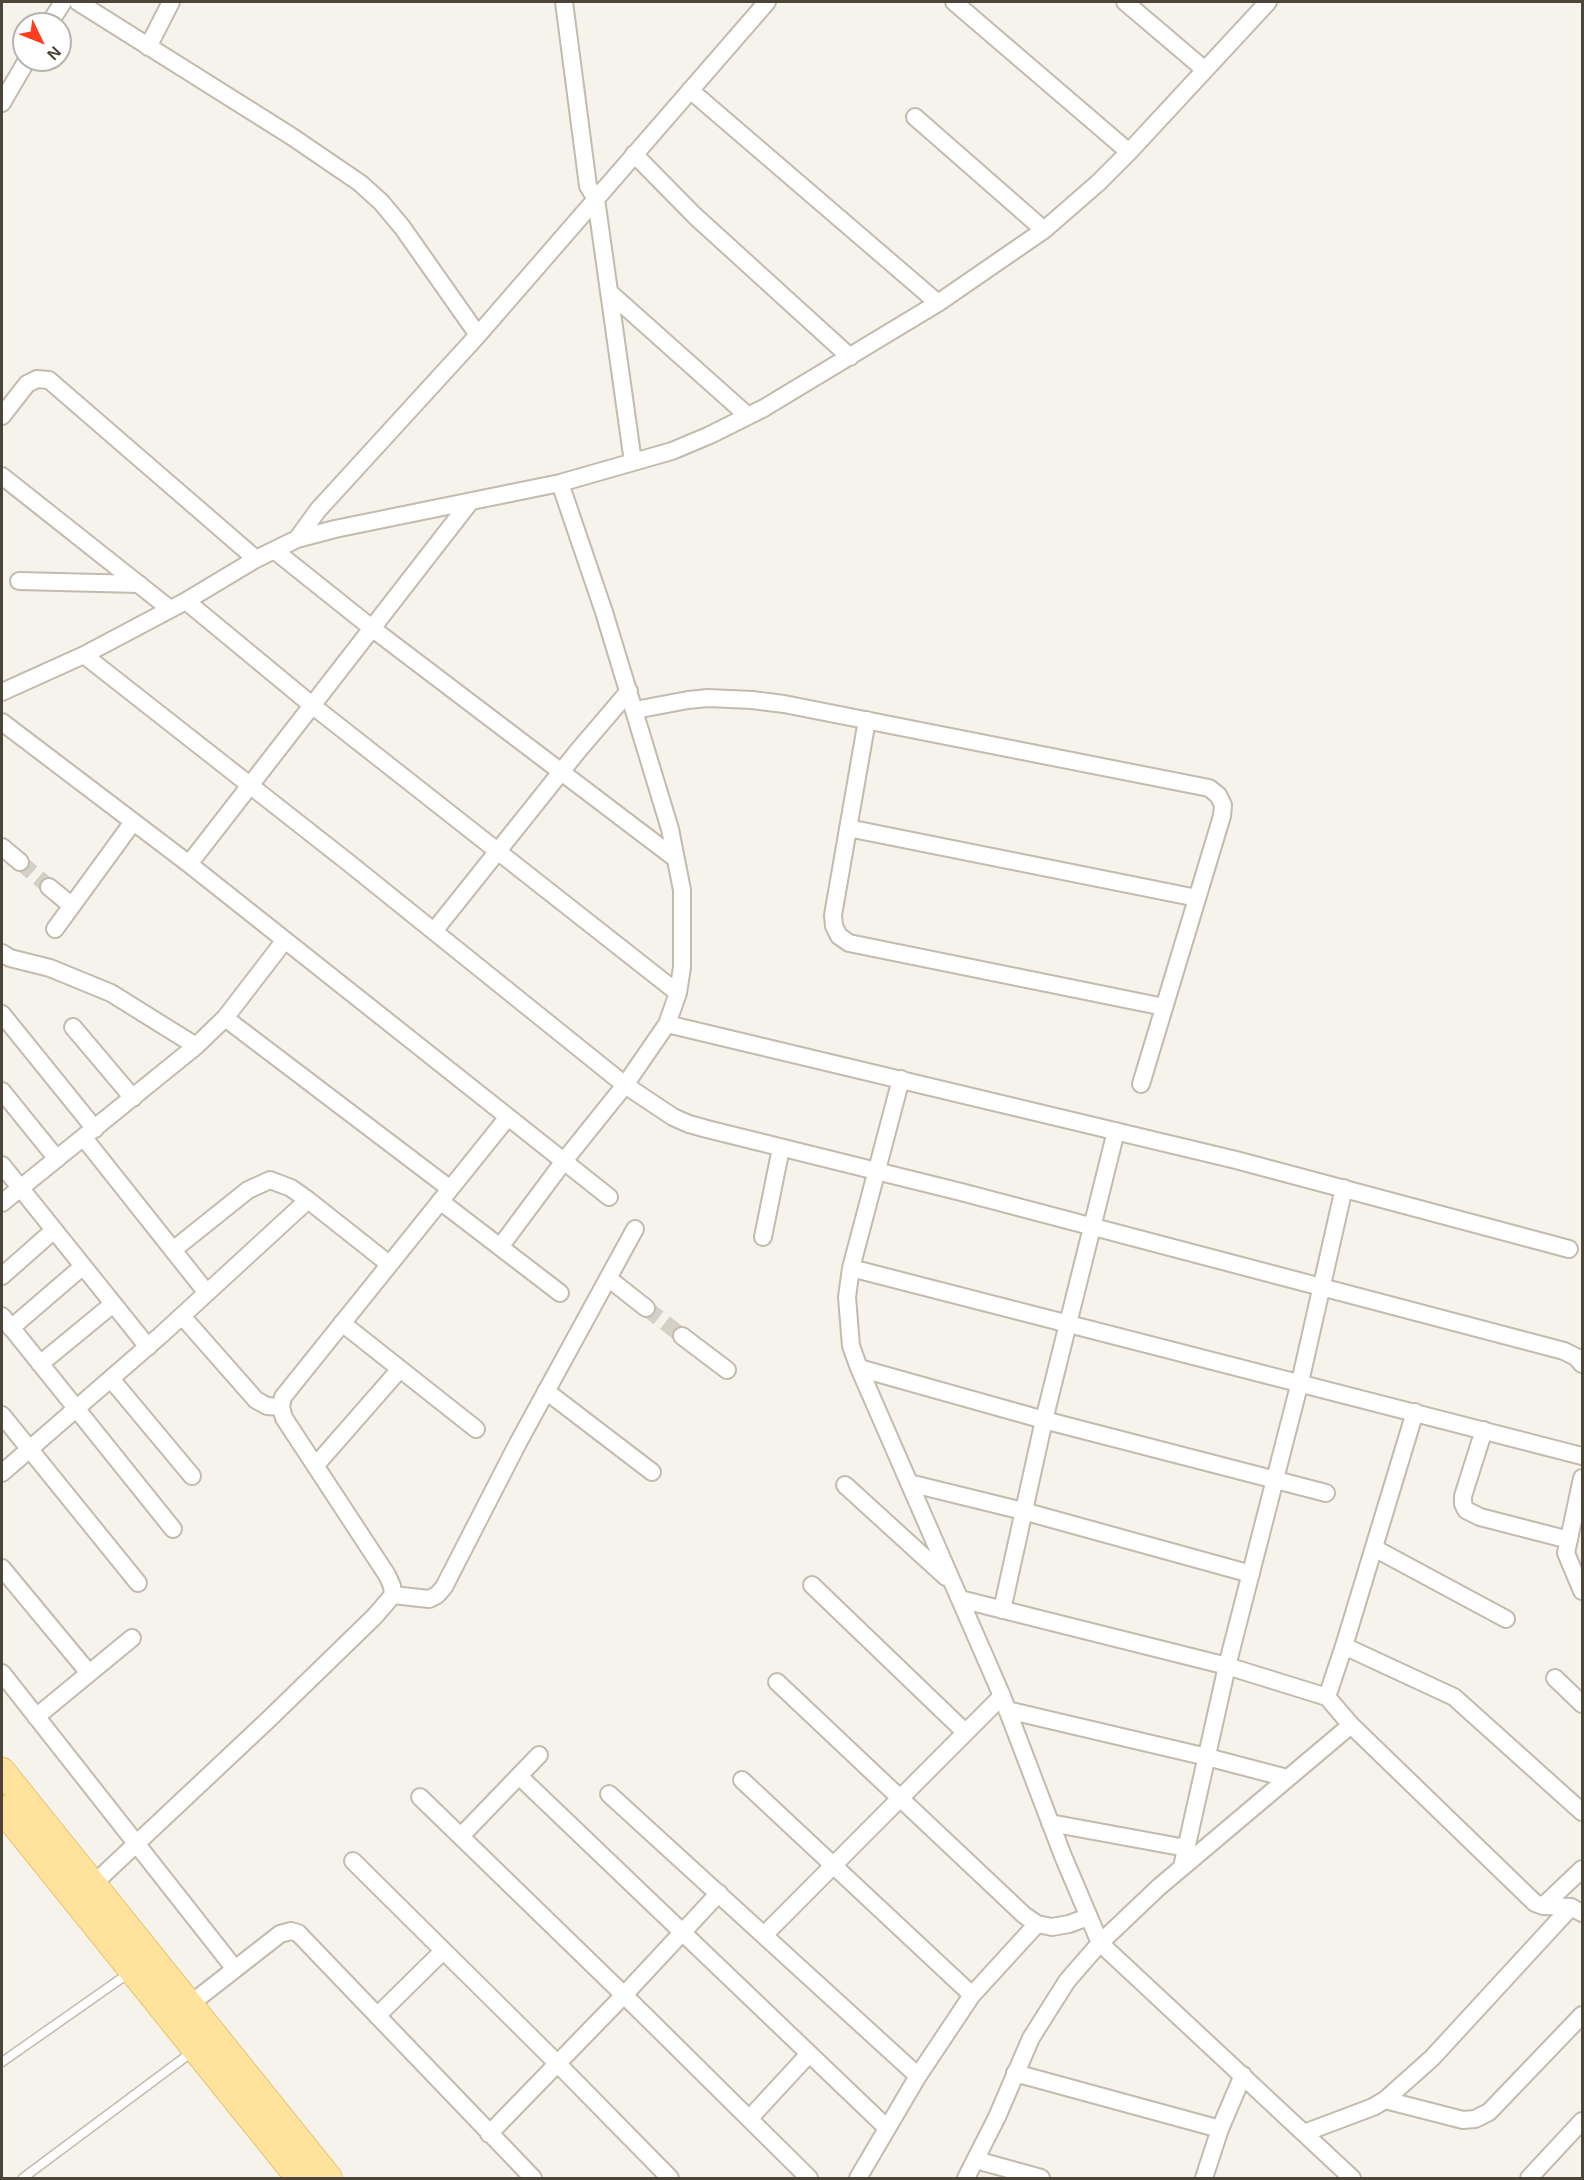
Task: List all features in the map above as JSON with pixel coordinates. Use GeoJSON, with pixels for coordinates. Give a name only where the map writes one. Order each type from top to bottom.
{"type":"FeatureCollection","features":[{"type":"Feature","properties":{"kind":"main road"},"geometry":{"type":"LineString","coordinates":[[2,1771],[84,1893],[132,1971],[195,2050],[285,2143],[329,2178]]}},
{"type":"Feature","properties":{"kind":"main road"},"geometry":{"type":"LineString","coordinates":[[2,1809],[189,2005],[285,2143],[299,2178]]}},
{"type":"Feature","properties":{"kind":"street"},"geometry":{"type":"LineString","coordinates":[[78,2],[291,136],[360,183],[381,202],[402,227],[478,334]]}},
{"type":"Feature","properties":{"kind":"street"},"geometry":{"type":"LineString","coordinates":[[148,47],[171,2]]}},
{"type":"Feature","properties":{"kind":"street"},"geometry":{"type":"LineString","coordinates":[[564,2],[588,186],[596,199],[633,462]]}},
{"type":"Feature","properties":{"kind":"street"},"geometry":{"type":"LineString","coordinates":[[297,538],[328,498],[478,334],[767,2]]}},
{"type":"Feature","properties":{"kind":"street"},"geometry":{"type":"LineString","coordinates":[[954,2],[1129,152]]}},
{"type":"Feature","properties":{"kind":"street"},"geometry":{"type":"LineString","coordinates":[[1125,2],[1205,70]]}},
{"type":"Feature","properties":{"kind":"street"},"geometry":{"type":"LineString","coordinates":[[2,692],[84,655],[297,538],[560,483],[672,451],[748,416],[938,303],[1044,230],[1098,183],[1129,152],[1268,2]]}},
{"type":"Feature","properties":{"kind":"street"},"geometry":{"type":"LineString","coordinates":[[2,103],[20,72]]}},
{"type":"Feature","properties":{"kind":"street"},"geometry":{"type":"LineString","coordinates":[[690,90],[938,303]]}},
{"type":"Feature","properties":{"kind":"street"},"geometry":{"type":"LineString","coordinates":[[915,117],[1044,230]]}},
{"type":"Feature","properties":{"kind":"street"},"geometry":{"type":"LineString","coordinates":[[634,154],[695,216],[850,357]]}},
{"type":"Feature","properties":{"kind":"street"},"geometry":{"type":"LineString","coordinates":[[609,292],[748,416]]}},
{"type":"Feature","properties":{"kind":"street"},"geometry":{"type":"LineString","coordinates":[[2,416],[27,384],[38,379],[49,380],[256,559]]}},
{"type":"Feature","properties":{"kind":"street"},"geometry":{"type":"LineString","coordinates":[[2,476],[139,584],[178,605],[313,706],[678,993]]}},
{"type":"Feature","properties":{"kind":"street"},"geometry":{"type":"LineString","coordinates":[[500,1246],[625,1085],[668,1024],[678,993],[682,967],[682,890],[670,829],[635,710],[560,483]]}},
{"type":"Feature","properties":{"kind":"street"},"geometry":{"type":"LineString","coordinates":[[189,864],[470,502]]}},
{"type":"Feature","properties":{"kind":"street"},"geometry":{"type":"LineString","coordinates":[[274,550],[373,629],[676,859]]}},
{"type":"Feature","properties":{"kind":"street"},"geometry":{"type":"LineString","coordinates":[[20,581],[139,584]]}},
{"type":"Feature","properties":{"kind":"street"},"geometry":{"type":"LineString","coordinates":[[84,655],[625,1085],[653,1105],[689,1124],[1564,1351],[1576,1357],[1582,1364]]}},
{"type":"Feature","properties":{"kind":"street"},"geometry":{"type":"LineString","coordinates":[[434,931],[629,692]]}},
{"type":"Feature","properties":{"kind":"street"},"geometry":{"type":"LineString","coordinates":[[635,710],[688,700],[727,698],[784,704],[1209,788],[1218,795],[1223,805],[1222,816],[1141,1083]]}},
{"type":"Feature","properties":{"kind":"street"},"geometry":{"type":"LineString","coordinates":[[867,720],[833,915],[838,936],[849,943],[1164,1007]]}},
{"type":"Feature","properties":{"kind":"street"},"geometry":{"type":"LineString","coordinates":[[2,722],[189,864],[609,1197]]}},
{"type":"Feature","properties":{"kind":"street"},"geometry":{"type":"LineString","coordinates":[[55,929],[133,822]]}},
{"type":"Feature","properties":{"kind":"street"},"geometry":{"type":"LineString","coordinates":[[848,828],[1197,898]]}},
{"type":"Feature","properties":{"kind":"street"},"geometry":{"type":"LineString","coordinates":[[2,847],[20,862]]}},
{"type":"Feature","properties":{"kind":"street"},"geometry":{"type":"LineString","coordinates":[[49,887],[72,906]]}},
{"type":"Feature","properties":{"kind":"street"},"geometry":{"type":"LineString","coordinates":[[2,1203],[196,1046],[225,1018],[285,940]]}},
{"type":"Feature","properties":{"kind":"street"},"geometry":{"type":"LineString","coordinates":[[2,953],[10,958],[50,968],[111,993],[196,1046]]}},
{"type":"Feature","properties":{"kind":"street"},"geometry":{"type":"LineString","coordinates":[[2,1014],[173,1250],[207,1293]]}},
{"type":"Feature","properties":{"kind":"street"},"geometry":{"type":"LineString","coordinates":[[225,1018],[444,1194],[500,1246],[560,1293]]}},
{"type":"Feature","properties":{"kind":"street"},"geometry":{"type":"LineString","coordinates":[[668,1024],[1116,1131],[1344,1188],[1569,1249]]}},
{"type":"Feature","properties":{"kind":"street"},"geometry":{"type":"LineString","coordinates":[[73,1027],[133,1098]]}},
{"type":"Feature","properties":{"kind":"street"},"geometry":{"type":"LineString","coordinates":[[901,1079],[851,1268],[847,1297],[848,1320],[851,1346],[859,1368],[1005,1703],[1050,1823],[1100,1943],[1352,2178]]}},
{"type":"Feature","properties":{"kind":"street"},"geometry":{"type":"LineString","coordinates":[[2,1091],[57,1159]]}},
{"type":"Feature","properties":{"kind":"street"},"geometry":{"type":"LineString","coordinates":[[84,1893],[285,1704],[375,1616],[393,1595],[387,1575],[284,1418],[281,1407],[283,1397],[508,1117]]}},
{"type":"Feature","properties":{"kind":"street"},"geometry":{"type":"LineString","coordinates":[[1002,1610],[1044,1420],[1116,1131]]}},
{"type":"Feature","properties":{"kind":"street"},"geometry":{"type":"LineString","coordinates":[[763,1237],[781,1148]]}},
{"type":"Feature","properties":{"kind":"street"},"geometry":{"type":"LineString","coordinates":[[2,1165],[147,1347]]}},
{"type":"Feature","properties":{"kind":"street"},"geometry":{"type":"LineString","coordinates":[[173,1250],[259,1184],[270,1180],[280,1182],[308,1200],[389,1264]]}},
{"type":"Feature","properties":{"kind":"street"},"geometry":{"type":"LineString","coordinates":[[1182,1867],[1227,1666],[1300,1383],[1344,1188]]}},
{"type":"Feature","properties":{"kind":"street"},"geometry":{"type":"LineString","coordinates":[[2,1473],[182,1316],[308,1200]]}},
{"type":"Feature","properties":{"kind":"street"},"geometry":{"type":"LineString","coordinates":[[393,1595],[429,1599],[437,1595],[444,1587],[546,1391],[635,1229]]}},
{"type":"Feature","properties":{"kind":"street"},"geometry":{"type":"LineString","coordinates":[[2,1276],[53,1231]]}},
{"type":"Feature","properties":{"kind":"street"},"geometry":{"type":"LineString","coordinates":[[82,1267],[6,1322],[173,1529]]}},
{"type":"Feature","properties":{"kind":"street"},"geometry":{"type":"LineString","coordinates":[[851,1268],[1582,1456]]}},
{"type":"Feature","properties":{"kind":"street"},"geometry":{"type":"LineString","coordinates":[[608,1278],[646,1308]]}},
{"type":"Feature","properties":{"kind":"street"},"geometry":{"type":"LineString","coordinates":[[40,1364],[113,1304]]}},
{"type":"Feature","properties":{"kind":"street"},"geometry":{"type":"LineString","coordinates":[[182,1316],[256,1400],[267,1406],[281,1407]]}},
{"type":"Feature","properties":{"kind":"street"},"geometry":{"type":"LineString","coordinates":[[342,1323],[476,1429]]}},
{"type":"Feature","properties":{"kind":"street"},"geometry":{"type":"LineString","coordinates":[[682,1336],[727,1370]]}},
{"type":"Feature","properties":{"kind":"street"},"geometry":{"type":"LineString","coordinates":[[859,1368],[1044,1420],[1326,1493]]}},
{"type":"Feature","properties":{"kind":"street"},"geometry":{"type":"LineString","coordinates":[[316,1465],[400,1369]]}},
{"type":"Feature","properties":{"kind":"street"},"geometry":{"type":"LineString","coordinates":[[111,1379],[192,1476]]}},
{"type":"Feature","properties":{"kind":"street"},"geometry":{"type":"LineString","coordinates":[[546,1391],[652,1472]]}},
{"type":"Feature","properties":{"kind":"street"},"geometry":{"type":"LineString","coordinates":[[1326,1697],[1344,1646],[1415,1412]]}},
{"type":"Feature","properties":{"kind":"street"},"geometry":{"type":"LineString","coordinates":[[2,1415],[138,1583]]}},
{"type":"Feature","properties":{"kind":"street"},"geometry":{"type":"LineString","coordinates":[[1484,1430],[1463,1496],[1466,1510],[1480,1517],[1569,1540]]}},
{"type":"Feature","properties":{"kind":"street"},"geometry":{"type":"LineString","coordinates":[[1582,1478],[1566,1553],[1582,1591]]}},
{"type":"Feature","properties":{"kind":"street"},"geometry":{"type":"LineString","coordinates":[[909,1483],[1251,1574]]}},
{"type":"Feature","properties":{"kind":"street"},"geometry":{"type":"LineString","coordinates":[[845,1485],[952,1581]]}},
{"type":"Feature","properties":{"kind":"street"},"geometry":{"type":"LineString","coordinates":[[1374,1548],[1506,1619]]}},
{"type":"Feature","properties":{"kind":"street"},"geometry":{"type":"LineString","coordinates":[[2,1568],[89,1673]]}},
{"type":"Feature","properties":{"kind":"street"},"geometry":{"type":"LineString","coordinates":[[812,1585],[965,1732]]}},
{"type":"Feature","properties":{"kind":"street"},"geometry":{"type":"LineString","coordinates":[[960,1599],[1227,1666],[1326,1697],[1351,1725],[1535,1903],[1577,1910]]}},
{"type":"Feature","properties":{"kind":"street"},"geometry":{"type":"LineString","coordinates":[[36,1717],[132,1638]]}},
{"type":"Feature","properties":{"kind":"street"},"geometry":{"type":"LineString","coordinates":[[1344,1646],[1454,1697],[1582,1812]]}},
{"type":"Feature","properties":{"kind":"street"},"geometry":{"type":"LineString","coordinates":[[2,1673],[235,1969]]}},
{"type":"Feature","properties":{"kind":"street"},"geometry":{"type":"LineString","coordinates":[[1555,1678],[1582,1704]]}},
{"type":"Feature","properties":{"kind":"street"},"geometry":{"type":"LineString","coordinates":[[777,1682],[1024,1915],[1037,1924],[1052,1927],[1088,1917]]}},
{"type":"Feature","properties":{"kind":"street"},"geometry":{"type":"LineString","coordinates":[[765,1934],[965,1732],[1005,1703]]}},
{"type":"Feature","properties":{"kind":"street"},"geometry":{"type":"LineString","coordinates":[[1005,1703],[1287,1778]]}},
{"type":"Feature","properties":{"kind":"street"},"geometry":{"type":"LineString","coordinates":[[966,2178],[1031,2038],[1067,1981],[1100,1943],[1182,1867],[1351,1725]]}},
{"type":"Feature","properties":{"kind":"street"},"geometry":{"type":"LineString","coordinates":[[461,1836],[539,1755]]}},
{"type":"Feature","properties":{"kind":"street"},"geometry":{"type":"LineString","coordinates":[[519,1776],[887,2128]]}},
{"type":"Feature","properties":{"kind":"street"},"geometry":{"type":"LineString","coordinates":[[742,1780],[972,1995]]}},
{"type":"Feature","properties":{"kind":"street"},"geometry":{"type":"LineString","coordinates":[[609,1794],[918,2076]]}},
{"type":"Feature","properties":{"kind":"street"},"geometry":{"type":"LineString","coordinates":[[420,1797],[809,2178]]}},
{"type":"Feature","properties":{"kind":"street"},"geometry":{"type":"LineString","coordinates":[[1050,1823],[1186,1848]]}},
{"type":"Feature","properties":{"kind":"street"},"geometry":{"type":"LineString","coordinates":[[353,1861],[670,2178]]}},
{"type":"Feature","properties":{"kind":"street"},"geometry":{"type":"LineString","coordinates":[[1543,1906],[1582,1869]]}},
{"type":"Feature","properties":{"kind":"street"},"geometry":{"type":"LineString","coordinates":[[489,2134],[719,1893]]}},
{"type":"Feature","properties":{"kind":"street"},"geometry":{"type":"LineString","coordinates":[[1304,2133],[1373,2107],[1385,2100],[1432,2058],[1577,1910]]}},
{"type":"Feature","properties":{"kind":"street"},"geometry":{"type":"LineString","coordinates":[[858,2178],[918,2076],[972,1995],[1037,1924]]}},
{"type":"Feature","properties":{"kind":"street"},"geometry":{"type":"LineString","coordinates":[[189,2005],[280,1934],[291,1931],[298,1933],[533,2178]]}},
{"type":"Feature","properties":{"kind":"street"},"geometry":{"type":"LineString","coordinates":[[377,2016],[443,1951]]}},
{"type":"Feature","properties":{"kind":"street"},"geometry":{"type":"LineString","coordinates":[[1385,2100],[1463,2120],[1475,2119],[1489,2112],[1582,2015]]}},
{"type":"Feature","properties":{"kind":"street"},"geometry":{"type":"LineString","coordinates":[[749,2119],[809,2054]]}},
{"type":"Feature","properties":{"kind":"street"},"geometry":{"type":"LineString","coordinates":[[1015,2073],[1220,2129]]}},
{"type":"Feature","properties":{"kind":"street"},"geometry":{"type":"LineString","coordinates":[[1204,2178],[1220,2129],[1243,2075]]}},
{"type":"Feature","properties":{"kind":"street"},"geometry":{"type":"LineString","coordinates":[[1529,2178],[1582,2121]]}},
{"type":"Feature","properties":{"kind":"street"},"geometry":{"type":"LineString","coordinates":[[976,2160],[1041,2178]]}},
{"type":"Feature","properties":{"kind":"lane"},"geometry":{"type":"LineString","coordinates":[[2,2062],[132,1971]]}},
{"type":"Feature","properties":{"kind":"lane"},"geometry":{"type":"LineString","coordinates":[[23,2178],[195,2050]]}},
{"type":"Feature","properties":{"kind":"tunnel"},"geometry":{"type":"LineString","coordinates":[[20,862],[49,887]]}},
{"type":"Feature","properties":{"kind":"tunnel"},"geometry":{"type":"LineString","coordinates":[[646,1308],[682,1336]]}}]}
